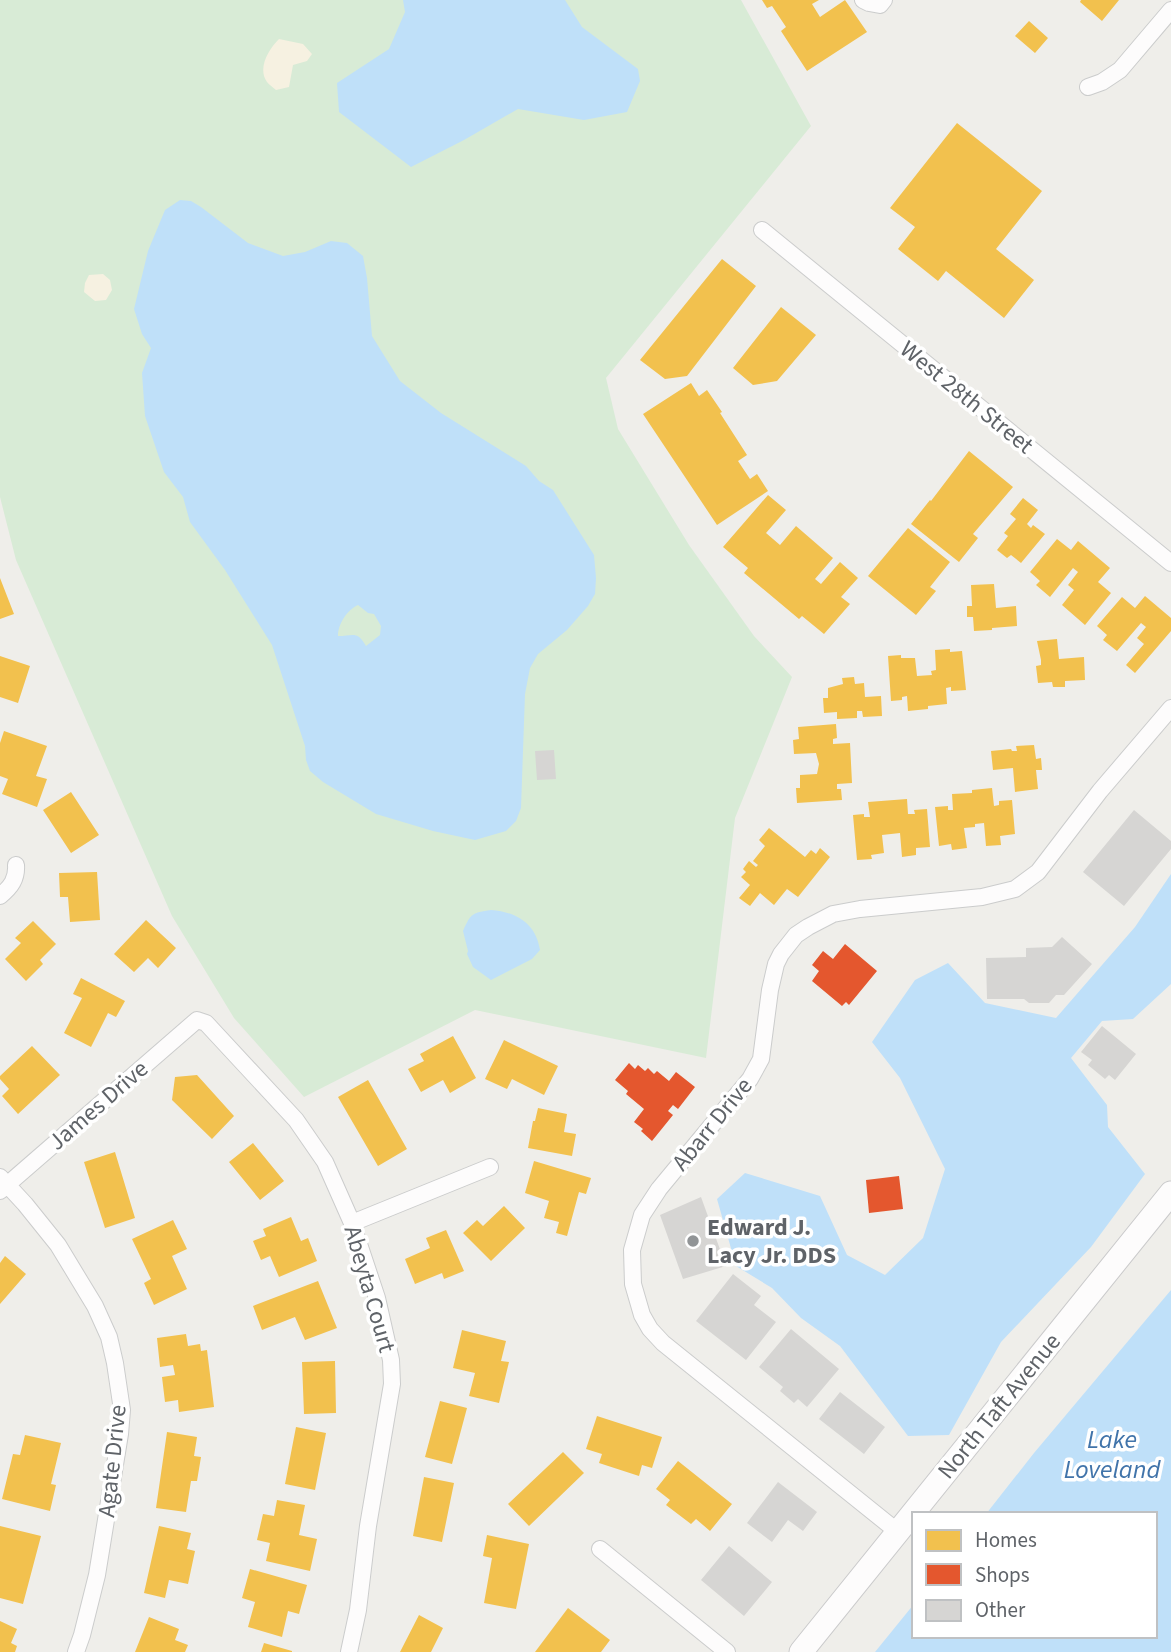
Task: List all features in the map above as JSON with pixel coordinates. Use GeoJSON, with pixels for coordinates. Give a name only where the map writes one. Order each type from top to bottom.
{"type":"FeatureCollection","features":[{"type":"Feature","properties":{"kind":"main road","name":"North Taft Avenue"},"geometry":{"type":"LineString","coordinates":[[914,1512],[1171,1193]]}},
{"type":"Feature","properties":{"kind":"main road","name":"North Taft Avenue"},"geometry":{"type":"LineString","coordinates":[[801,1652],[912,1515]]}},
{"type":"Feature","properties":{"kind":"street"},"geometry":{"type":"LineString","coordinates":[[863,0],[880,5],[884,0]]}},
{"type":"Feature","properties":{"kind":"street"},"geometry":{"type":"LineString","coordinates":[[1088,87],[1102,82],[1119,70],[1171,10]]}},
{"type":"Feature","properties":{"kind":"street","name":"West 28th Street"},"geometry":{"type":"LineString","coordinates":[[762,230],[1171,563]]}},
{"type":"Feature","properties":{"kind":"street","name":"Abarr Drive"},"geometry":{"type":"LineString","coordinates":[[898,1532],[663,1343],[650,1329],[636,1298],[632,1268],[632,1250],[642,1215],[659,1189],[750,1079],[761,1059],[776,964],[796,935],[833,914],[982,897],[1015,889],[1038,872],[1100,791],[1171,708]]}},
{"type":"Feature","properties":{"kind":"street"},"geometry":{"type":"LineString","coordinates":[[0,896],[13,882],[16,865]]}},
{"type":"Feature","properties":{"kind":"street","name":"James Drive"},"geometry":{"type":"LineString","coordinates":[[2,1184],[197,1020]]}},
{"type":"Feature","properties":{"kind":"street","name":"Abeyta Court"},"geometry":{"type":"LineString","coordinates":[[197,1020],[206,1023],[296,1120],[326,1162],[352,1223],[377,1298],[391,1360],[393,1384],[349,1652]]}},
{"type":"Feature","properties":{"kind":"street"},"geometry":{"type":"LineString","coordinates":[[352,1223],[490,1167]]}},
{"type":"Feature","properties":{"kind":"street","name":"Agate Drive"},"geometry":{"type":"LineString","coordinates":[[2,1184],[58,1245],[94,1306],[109,1337],[122,1410],[97,1575],[76,1652]]}},
{"type":"Feature","properties":{"kind":"street"},"geometry":{"type":"LineString","coordinates":[[600,1549],[727,1652]]}},
{"type":"Feature","properties":{"kind":"green space"},"geometry":{"type":"Polygon","coordinates":[[[0,0],[741,0],[811,126],[606,378],[618,429],[689,545],[754,636],[792,677],[735,818],[706,1058],[475,1010],[304,1097],[234,1018],[172,916],[16,560],[0,497],[0,0]]]}},
{"type":"Feature","properties":{"kind":"sand"},"geometry":{"type":"Polygon","coordinates":[[[279,39],[303,44],[312,54],[307,61],[293,65],[289,87],[276,90],[267,82],[263,71],[268,53],[279,39]]]}},
{"type":"Feature","properties":{"kind":"sand"},"geometry":{"type":"Polygon","coordinates":[[[103,274],[110,280],[112,290],[106,300],[95,301],[84,292],[85,283],[89,275],[103,274]]]}},
{"type":"Feature","properties":{"kind":"water"},"geometry":{"type":"Polygon","coordinates":[[[403,0],[565,0],[582,27],[638,69],[640,81],[627,112],[584,120],[518,109],[411,167],[339,112],[337,83],[389,49],[405,12],[403,0]]]}},
{"type":"Feature","properties":{"kind":"water"},"geometry":{"type":"Polygon","coordinates":[[[180,200],[191,201],[248,243],[283,256],[305,252],[331,241],[347,243],[363,256],[372,336],[400,381],[441,413],[526,466],[539,481],[553,490],[594,555],[595,594],[567,630],[538,654],[530,668],[525,694],[521,808],[516,821],[506,831],[475,840],[376,814],[323,782],[310,771],[305,746],[272,645],[225,570],[190,522],[183,497],[164,472],[145,416],[142,373],[151,348],[142,334],[134,309],[148,251],[165,210],[180,200]],[[358,605],[354,607],[341,622],[338,636],[357,636],[366,646],[380,635],[381,626],[374,614],[358,605]]]}},
{"type":"Feature","properties":{"kind":"water"},"geometry":{"type":"Polygon","coordinates":[[[1171,874],[1171,984],[1133,1019],[1102,1021],[1071,1058],[1107,1105],[1108,1127],[1145,1174],[1091,1247],[1001,1342],[949,1435],[908,1436],[840,1346],[801,1318],[772,1288],[736,1266],[717,1199],[745,1173],[820,1196],[847,1255],[885,1275],[923,1238],[945,1169],[900,1078],[872,1042],[915,980],[948,963],[985,1003],[1056,1018],[1135,927],[1171,874]]]}},
{"type":"Feature","properties":{"kind":"water"},"geometry":{"type":"Polygon","coordinates":[[[491,910],[509,913],[524,921],[534,933],[540,950],[532,959],[491,980],[473,967],[467,954],[463,931],[473,915],[491,910]]]}},
{"type":"Feature","properties":{"kind":"water","name":"Lake Loveland"},"geometry":{"type":"Polygon","coordinates":[[[1171,1290],[1171,1652],[875,1652],[912,1606],[912,1638],[1157,1638],[1157,1512],[988,1512],[1171,1290]]]}},
{"type":"Feature","properties":{"kind":"building: Homes"},"geometry":{"type":"Polygon","coordinates":[[[762,0],[819,0],[812,4],[820,17],[845,0],[867,32],[807,71],[781,31],[786,27],[772,6],[767,8],[762,0]]]}},
{"type":"Feature","properties":{"kind":"building: Homes"},"geometry":{"type":"Polygon","coordinates":[[[1119,0],[1102,21],[1080,2],[1119,0]]]}},
{"type":"Feature","properties":{"kind":"building: Homes"},"geometry":{"type":"Polygon","coordinates":[[[1029,21],[1048,38],[1035,53],[1015,36],[1029,21]]]}},
{"type":"Feature","properties":{"kind":"building: Homes"},"geometry":{"type":"Polygon","coordinates":[[[957,123],[1042,191],[996,249],[1034,280],[1004,318],[946,271],[938,281],[898,249],[915,227],[890,208],[957,123]]]}},
{"type":"Feature","properties":{"kind":"building: Homes"},"geometry":{"type":"Polygon","coordinates":[[[722,259],[756,286],[687,376],[665,379],[640,360],[722,259]]]}},
{"type":"Feature","properties":{"kind":"building: Homes"},"geometry":{"type":"Polygon","coordinates":[[[781,307],[816,335],[777,381],[753,385],[733,368],[781,307]]]}},
{"type":"Feature","properties":{"kind":"building: Homes"},"geometry":{"type":"Polygon","coordinates":[[[691,383],[699,396],[707,390],[747,455],[738,461],[750,479],[757,474],[768,491],[717,525],[643,414],[691,383]]]}},
{"type":"Feature","properties":{"kind":"building: Homes"},"geometry":{"type":"Polygon","coordinates":[[[969,451],[1013,487],[973,534],[978,538],[959,562],[911,524],[969,451]]]}},
{"type":"Feature","properties":{"kind":"building: Homes"},"geometry":{"type":"Polygon","coordinates":[[[768,495],[786,510],[766,533],[780,545],[796,526],[833,558],[815,579],[821,584],[840,562],[858,578],[841,597],[850,604],[824,634],[802,616],[799,619],[744,573],[748,568],[723,547],[768,495]]]}},
{"type":"Feature","properties":{"kind":"building: Homes"},"geometry":{"type":"Polygon","coordinates":[[[1023,498],[1038,510],[1027,524],[1045,534],[1021,563],[1011,555],[1007,558],[997,550],[1008,536],[1004,533],[1016,519],[1010,514],[1023,498]]]}},
{"type":"Feature","properties":{"kind":"building: Homes"},"geometry":{"type":"Polygon","coordinates":[[[908,528],[950,562],[930,587],[936,591],[916,615],[868,576],[908,528]]]}},
{"type":"Feature","properties":{"kind":"building: Homes"},"geometry":{"type":"Polygon","coordinates":[[[1057,539],[1071,550],[1078,541],[1110,568],[1098,582],[1111,593],[1085,625],[1062,605],[1074,590],[1068,585],[1078,572],[1073,568],[1050,597],[1036,585],[1040,581],[1030,572],[1057,539]]]}},
{"type":"Feature","properties":{"kind":"building: Homes"},"geometry":{"type":"Polygon","coordinates":[[[0,578],[14,614],[0,619],[0,578]]]}},
{"type":"Feature","properties":{"kind":"building: Homes"},"geometry":{"type":"Polygon","coordinates":[[[994,584],[996,608],[1016,606],[1017,626],[974,631],[973,617],[967,617],[967,606],[972,606],[971,585],[994,584]]]}},
{"type":"Feature","properties":{"kind":"building: Homes"},"geometry":{"type":"Polygon","coordinates":[[[1145,596],[1171,618],[1171,631],[1135,673],[1126,665],[1144,644],[1137,638],[1146,627],[1141,623],[1117,651],[1103,640],[1107,635],[1097,626],[1122,597],[1135,608],[1145,596]]]}},
{"type":"Feature","properties":{"kind":"building: Homes"},"geometry":{"type":"Polygon","coordinates":[[[1057,639],[1059,659],[1084,657],[1085,680],[1065,681],[1065,687],[1053,687],[1052,682],[1038,683],[1036,666],[1041,665],[1041,660],[1037,641],[1057,639]]]}},
{"type":"Feature","properties":{"kind":"building: Homes"},"geometry":{"type":"Polygon","coordinates":[[[950,649],[950,652],[962,651],[966,690],[951,691],[951,687],[946,688],[947,704],[928,706],[928,709],[908,711],[907,696],[902,697],[902,700],[891,701],[888,656],[915,658],[917,676],[932,675],[931,671],[936,670],[935,650],[950,649]]]}},
{"type":"Feature","properties":{"kind":"building: Homes"},"geometry":{"type":"Polygon","coordinates":[[[0,656],[30,666],[18,703],[0,697],[0,656]]]}},
{"type":"Feature","properties":{"kind":"building: Homes"},"geometry":{"type":"Polygon","coordinates":[[[854,677],[855,684],[864,683],[865,697],[881,696],[882,716],[863,717],[862,711],[857,711],[857,718],[837,719],[837,712],[824,713],[823,698],[828,698],[828,688],[843,684],[842,678],[854,677]]]}},
{"type":"Feature","properties":{"kind":"building: Homes"},"geometry":{"type":"Polygon","coordinates":[[[836,724],[837,738],[833,739],[833,744],[850,743],[852,783],[837,784],[837,789],[841,789],[842,800],[797,803],[796,788],[800,788],[800,775],[817,774],[819,764],[816,753],[794,754],[793,740],[799,739],[798,727],[836,724]]]}},
{"type":"Feature","properties":{"kind":"building: Homes"},"geometry":{"type":"Polygon","coordinates":[[[4,731],[47,746],[36,776],[47,779],[37,807],[2,794],[8,779],[0,776],[0,743],[4,731]]]}},
{"type":"Feature","properties":{"kind":"building: Homes"},"geometry":{"type":"Polygon","coordinates":[[[1034,745],[1036,759],[1041,758],[1042,770],[1036,770],[1038,789],[1015,792],[1013,768],[993,770],[991,751],[1017,751],[1016,746],[1034,745]]]}},
{"type":"Feature","properties":{"kind":"building: Homes"},"geometry":{"type":"Polygon","coordinates":[[[992,788],[994,806],[999,805],[999,801],[1012,800],[1015,834],[1000,836],[1001,845],[986,846],[984,823],[975,824],[975,827],[964,828],[967,848],[952,850],[951,844],[939,846],[935,807],[948,806],[948,810],[953,810],[952,794],[992,788]]]}},
{"type":"Feature","properties":{"kind":"building: Homes"},"geometry":{"type":"Polygon","coordinates":[[[71,792],[99,835],[71,853],[43,810],[71,792]]]}},
{"type":"Feature","properties":{"kind":"building: Homes"},"geometry":{"type":"Polygon","coordinates":[[[907,799],[908,814],[915,814],[914,810],[927,809],[930,847],[916,848],[916,855],[902,857],[900,833],[882,835],[884,853],[871,855],[872,859],[857,860],[853,815],[864,814],[864,817],[870,817],[868,802],[907,799]]]}},
{"type":"Feature","properties":{"kind":"building: Homes"},"geometry":{"type":"Polygon","coordinates":[[[769,828],[805,857],[811,850],[816,854],[820,848],[830,857],[798,897],[787,889],[774,905],[760,893],[750,906],[739,898],[750,885],[741,877],[746,872],[743,869],[749,861],[756,867],[758,865],[753,861],[765,846],[759,840],[769,828]]]}},
{"type":"Feature","properties":{"kind":"building: Homes"},"geometry":{"type":"Polygon","coordinates":[[[97,872],[100,920],[70,922],[68,897],[60,897],[59,873],[97,872]]]}},
{"type":"Feature","properties":{"kind":"building: Homes"},"geometry":{"type":"Polygon","coordinates":[[[146,920],[176,948],[158,968],[148,958],[134,972],[114,954],[146,920]]]}},
{"type":"Feature","properties":{"kind":"building: Homes"},"geometry":{"type":"Polygon","coordinates":[[[33,921],[56,944],[40,960],[43,964],[26,981],[5,959],[21,943],[15,938],[33,921]]]}},
{"type":"Feature","properties":{"kind":"building: Homes"},"geometry":{"type":"Polygon","coordinates":[[[81,978],[125,1001],[116,1017],[108,1013],[91,1047],[64,1033],[82,998],[73,994],[81,978]]]}},
{"type":"Feature","properties":{"kind":"building: Homes"},"geometry":{"type":"Polygon","coordinates":[[[453,1036],[476,1078],[450,1093],[443,1080],[421,1092],[408,1069],[424,1061],[420,1054],[453,1036]]]}},
{"type":"Feature","properties":{"kind":"building: Homes"},"geometry":{"type":"Polygon","coordinates":[[[504,1040],[558,1066],[544,1095],[512,1079],[507,1089],[485,1079],[504,1040]]]}},
{"type":"Feature","properties":{"kind":"building: Homes"},"geometry":{"type":"Polygon","coordinates":[[[32,1046],[60,1075],[18,1114],[2,1096],[9,1089],[0,1076],[32,1046]]]}},
{"type":"Feature","properties":{"kind":"building: Homes"},"geometry":{"type":"Polygon","coordinates":[[[197,1075],[234,1116],[212,1139],[172,1100],[175,1077],[197,1075]]]}},
{"type":"Feature","properties":{"kind":"building: Homes"},"geometry":{"type":"Polygon","coordinates":[[[368,1080],[407,1149],[378,1166],[338,1097],[368,1080]]]}},
{"type":"Feature","properties":{"kind":"building: Homes"},"geometry":{"type":"Polygon","coordinates":[[[538,1108],[567,1114],[564,1132],[576,1134],[572,1156],[528,1148],[538,1108]]]}},
{"type":"Feature","properties":{"kind":"building: Homes"},"geometry":{"type":"Polygon","coordinates":[[[253,1143],[284,1181],[260,1200],[229,1162],[253,1143]]]}},
{"type":"Feature","properties":{"kind":"building: Homes"},"geometry":{"type":"Polygon","coordinates":[[[115,1152],[135,1218],[105,1228],[84,1162],[115,1152]]]}},
{"type":"Feature","properties":{"kind":"building: Homes"},"geometry":{"type":"Polygon","coordinates":[[[534,1161],[591,1178],[586,1194],[579,1192],[567,1236],[556,1233],[559,1222],[544,1218],[549,1201],[525,1193],[534,1161]]]}},
{"type":"Feature","properties":{"kind":"building: Homes"},"geometry":{"type":"Polygon","coordinates":[[[504,1206],[525,1228],[491,1261],[463,1233],[477,1220],[483,1226],[504,1206]]]}},
{"type":"Feature","properties":{"kind":"building: Homes"},"geometry":{"type":"Polygon","coordinates":[[[291,1217],[301,1241],[308,1238],[317,1261],[279,1277],[270,1256],[261,1260],[253,1241],[266,1236],[263,1229],[291,1217]]]}},
{"type":"Feature","properties":{"kind":"building: Homes"},"geometry":{"type":"Polygon","coordinates":[[[173,1220],[187,1249],[172,1256],[187,1289],[154,1305],[144,1283],[151,1279],[132,1239],[173,1220]]]}},
{"type":"Feature","properties":{"kind":"building: Homes"},"geometry":{"type":"Polygon","coordinates":[[[446,1230],[464,1271],[444,1279],[442,1273],[415,1284],[405,1259],[430,1248],[426,1238],[446,1230]]]}},
{"type":"Feature","properties":{"kind":"building: Homes"},"geometry":{"type":"Polygon","coordinates":[[[5,1256],[26,1274],[0,1304],[0,1263],[5,1256]]]}},
{"type":"Feature","properties":{"kind":"building: Homes"},"geometry":{"type":"Polygon","coordinates":[[[318,1281],[337,1328],[305,1340],[295,1317],[262,1330],[253,1306],[318,1281]]]}},
{"type":"Feature","properties":{"kind":"building: Homes"},"geometry":{"type":"Polygon","coordinates":[[[462,1330],[506,1341],[501,1361],[509,1362],[499,1403],[469,1396],[475,1373],[453,1368],[462,1330]]]}},
{"type":"Feature","properties":{"kind":"building: Homes"},"geometry":{"type":"Polygon","coordinates":[[[186,1334],[188,1346],[200,1344],[201,1351],[207,1350],[214,1407],[179,1412],[178,1400],[165,1402],[162,1377],[175,1375],[173,1365],[160,1367],[157,1338],[186,1334]]]}},
{"type":"Feature","properties":{"kind":"building: Homes"},"geometry":{"type":"Polygon","coordinates":[[[335,1361],[336,1413],[304,1414],[302,1362],[335,1361]]]}},
{"type":"Feature","properties":{"kind":"building: Homes"},"geometry":{"type":"Polygon","coordinates":[[[440,1401],[467,1408],[452,1464],[425,1457],[440,1401]]]}},
{"type":"Feature","properties":{"kind":"building: Homes"},"geometry":{"type":"Polygon","coordinates":[[[597,1416],[662,1437],[652,1468],[642,1465],[639,1476],[599,1463],[602,1454],[586,1449],[597,1416]]]}},
{"type":"Feature","properties":{"kind":"building: Homes"},"geometry":{"type":"Polygon","coordinates":[[[296,1427],[326,1433],[315,1490],[285,1484],[296,1427]]]}},
{"type":"Feature","properties":{"kind":"building: Homes"},"geometry":{"type":"Polygon","coordinates":[[[167,1432],[197,1437],[194,1456],[201,1457],[197,1481],[191,1481],[186,1512],[156,1508],[167,1432]]]}},
{"type":"Feature","properties":{"kind":"building: Homes"},"geometry":{"type":"Polygon","coordinates":[[[25,1435],[61,1443],[51,1484],[56,1485],[50,1511],[2,1499],[13,1454],[20,1455],[25,1435]]]}},
{"type":"Feature","properties":{"kind":"building: Homes"},"geometry":{"type":"Polygon","coordinates":[[[563,1452],[584,1473],[529,1526],[508,1504],[563,1452]]]}},
{"type":"Feature","properties":{"kind":"building: Homes"},"geometry":{"type":"Polygon","coordinates":[[[678,1461],[732,1504],[710,1531],[696,1519],[691,1524],[666,1505],[670,1500],[656,1489],[678,1461]]]}},
{"type":"Feature","properties":{"kind":"building: Homes"},"geometry":{"type":"Polygon","coordinates":[[[424,1477],[454,1483],[442,1542],[413,1536],[424,1477]]]}},
{"type":"Feature","properties":{"kind":"building: Homes"},"geometry":{"type":"Polygon","coordinates":[[[277,1500],[305,1505],[299,1535],[317,1539],[310,1571],[266,1561],[270,1543],[257,1540],[263,1514],[274,1516],[277,1500]]]}},
{"type":"Feature","properties":{"kind":"building: Homes"},"geometry":{"type":"Polygon","coordinates":[[[0,1526],[41,1536],[23,1604],[0,1598],[0,1526]]]}},
{"type":"Feature","properties":{"kind":"building: Homes"},"geometry":{"type":"Polygon","coordinates":[[[159,1526],[191,1533],[187,1549],[195,1551],[188,1584],[169,1580],[165,1598],[144,1593],[159,1526]]]}},
{"type":"Feature","properties":{"kind":"building: Homes"},"geometry":{"type":"Polygon","coordinates":[[[487,1535],[529,1544],[516,1609],[484,1603],[492,1558],[483,1556],[487,1535]]]}},
{"type":"Feature","properties":{"kind":"building: Homes"},"geometry":{"type":"Polygon","coordinates":[[[250,1569],[307,1585],[299,1614],[288,1611],[282,1637],[248,1627],[255,1602],[242,1598],[250,1569]]]}},
{"type":"Feature","properties":{"kind":"building: Homes"},"geometry":{"type":"Polygon","coordinates":[[[568,1608],[610,1640],[601,1652],[535,1652],[568,1608]]]}},
{"type":"Feature","properties":{"kind":"building: Homes"},"geometry":{"type":"Polygon","coordinates":[[[419,1615],[443,1628],[431,1652],[400,1652],[419,1615]]]}},
{"type":"Feature","properties":{"kind":"building: Homes"},"geometry":{"type":"Polygon","coordinates":[[[149,1617],[179,1629],[175,1640],[188,1645],[185,1652],[135,1652],[149,1617]]]}},
{"type":"Feature","properties":{"kind":"building: Homes"},"geometry":{"type":"Polygon","coordinates":[[[0,1621],[17,1629],[11,1643],[17,1646],[15,1652],[0,1652],[0,1621]]]}},
{"type":"Feature","properties":{"kind":"building: Homes"},"geometry":{"type":"Polygon","coordinates":[[[264,1643],[292,1651],[292,1652],[261,1652],[264,1643]]]}},
{"type":"Feature","properties":{"kind":"building: Shops"},"geometry":{"type":"Polygon","coordinates":[[[845,944],[877,971],[849,1005],[846,1002],[842,1006],[812,981],[819,971],[812,965],[823,951],[833,959],[845,944]]]}},
{"type":"Feature","properties":{"kind":"building: Shops"},"geometry":{"type":"Polygon","coordinates":[[[629,1063],[635,1069],[638,1065],[645,1071],[648,1068],[654,1074],[657,1071],[669,1081],[676,1072],[695,1087],[678,1109],[673,1105],[668,1111],[673,1115],[652,1141],[634,1122],[644,1109],[626,1094],[628,1091],[615,1080],[629,1063]]]}},
{"type":"Feature","properties":{"kind":"building: Shops"},"geometry":{"type":"Polygon","coordinates":[[[899,1176],[903,1209],[869,1213],[866,1180],[899,1176]]]}},
{"type":"Feature","properties":{"kind":"building: Other"},"geometry":{"type":"Polygon","coordinates":[[[554,750],[556,779],[537,780],[535,751],[554,750]]]}},
{"type":"Feature","properties":{"kind":"building: Other"},"geometry":{"type":"Polygon","coordinates":[[[1134,810],[1171,841],[1171,849],[1124,906],[1083,872],[1134,810]]]}},
{"type":"Feature","properties":{"kind":"building: Other"},"geometry":{"type":"Polygon","coordinates":[[[1062,937],[1092,964],[1064,995],[1056,995],[1049,1003],[1029,1003],[1024,999],[987,999],[986,958],[1026,957],[1026,948],[1052,947],[1062,937]]]}},
{"type":"Feature","properties":{"kind":"building: Other"},"geometry":{"type":"Polygon","coordinates":[[[1102,1026],[1136,1054],[1115,1080],[1109,1075],[1105,1079],[1088,1065],[1092,1060],[1081,1052],[1102,1026]]]}},
{"type":"Feature","properties":{"kind":"building: Other","name":"Edward J. Lacy Jr. DDS"},"geometry":{"type":"Polygon","coordinates":[[[701,1197],[726,1266],[683,1279],[660,1215],[701,1197]]]}},
{"type":"Feature","properties":{"kind":"building: Other"},"geometry":{"type":"Polygon","coordinates":[[[733,1274],[761,1296],[754,1305],[776,1322],[746,1360],[696,1321],[733,1274]]]}},
{"type":"Feature","properties":{"kind":"building: Other"},"geometry":{"type":"Polygon","coordinates":[[[791,1329],[839,1369],[807,1407],[798,1399],[794,1403],[780,1391],[783,1387],[759,1367],[791,1329]]]}},
{"type":"Feature","properties":{"kind":"building: Other"},"geometry":{"type":"Polygon","coordinates":[[[840,1392],[885,1427],[864,1454],[819,1419],[840,1392]]]}},
{"type":"Feature","properties":{"kind":"building: Other"},"geometry":{"type":"Polygon","coordinates":[[[778,1482],[817,1512],[803,1531],[788,1520],[772,1542],[747,1523],[778,1482]]]}},
{"type":"Feature","properties":{"kind":"building: Other"},"geometry":{"type":"Polygon","coordinates":[[[729,1546],[772,1582],[744,1616],[701,1580],[729,1546]]]}},
{"type":"Feature","properties":{"kind":"place","name":"Edward J. Lacy Jr. DDS"},"geometry":{"type":"Point","coordinates":[693,1241]}}]}
